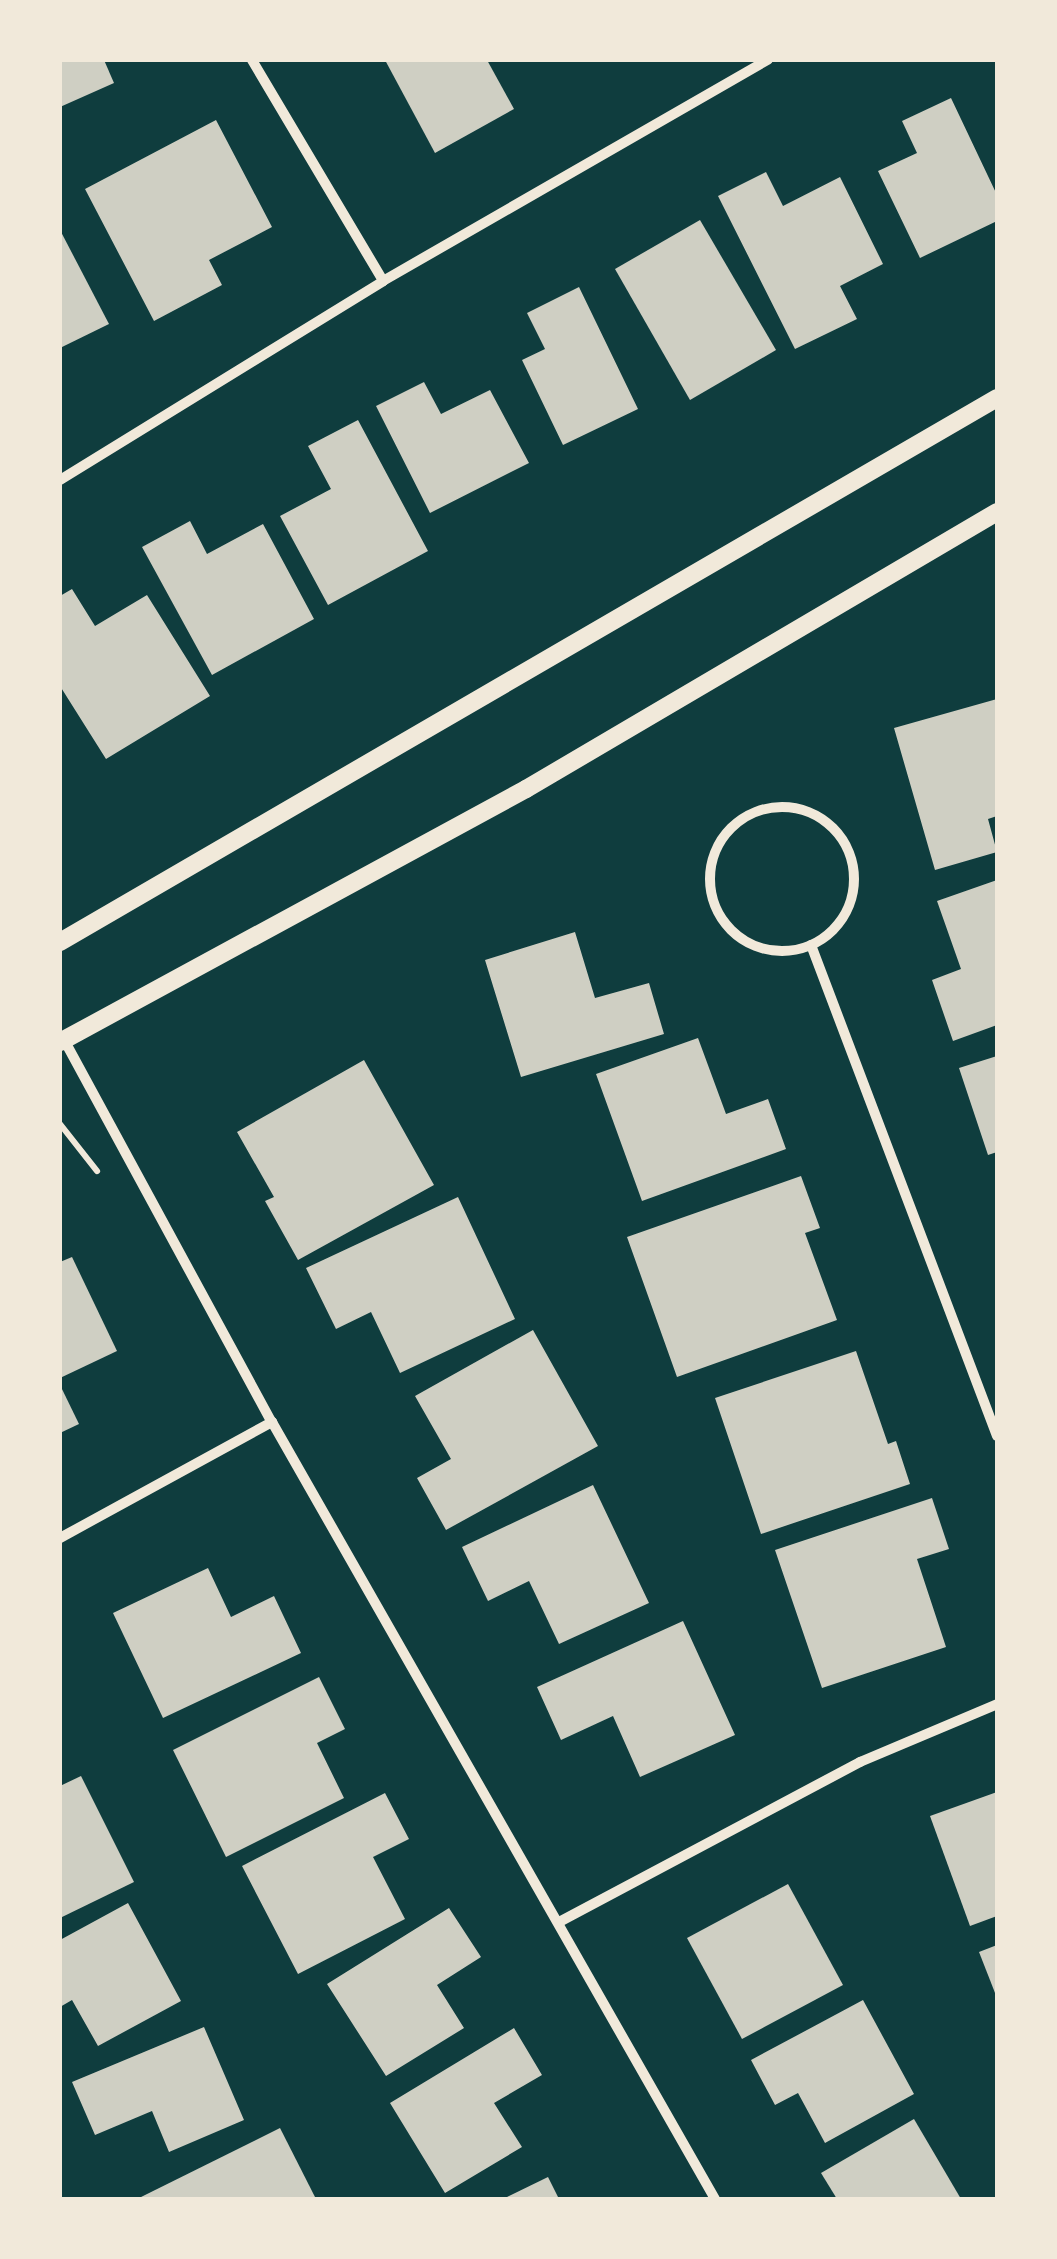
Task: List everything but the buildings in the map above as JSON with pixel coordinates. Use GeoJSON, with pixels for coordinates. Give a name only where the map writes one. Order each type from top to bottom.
{"type":"FeatureCollection","features":[{"type":"Feature","properties":{"kind":"street"},"geometry":{"type":"LineString","coordinates":[[252,60],[383,281]]}},
{"type":"Feature","properties":{"kind":"street"},"geometry":{"type":"LineString","coordinates":[[60,480],[383,281],[768,60]]}},
{"type":"Feature","properties":{"kind":"street"},"geometry":{"type":"LineString","coordinates":[[60,942],[997,398]]}},
{"type":"Feature","properties":{"kind":"street"},"geometry":{"type":"LineString","coordinates":[[716,2199],[561,1921],[272,1422],[61,1038],[526,789],[997,512]]}},
{"type":"Feature","properties":{"kind":"street"},"geometry":{"type":"LineString","coordinates":[[761,810],[809,812],[844,842],[853,866],[846,913],[811,944],[788,950],[754,944],[726,924],[714,904],[709,881],[723,837],[761,810]]}},
{"type":"Feature","properties":{"kind":"street"},"geometry":{"type":"LineString","coordinates":[[811,944],[997,1436]]}},
{"type":"Feature","properties":{"kind":"street"},"geometry":{"type":"LineString","coordinates":[[60,1538],[272,1422]]}},
{"type":"Feature","properties":{"kind":"street"},"geometry":{"type":"LineString","coordinates":[[561,1921],[860,1762],[997,1704]]}}]}
